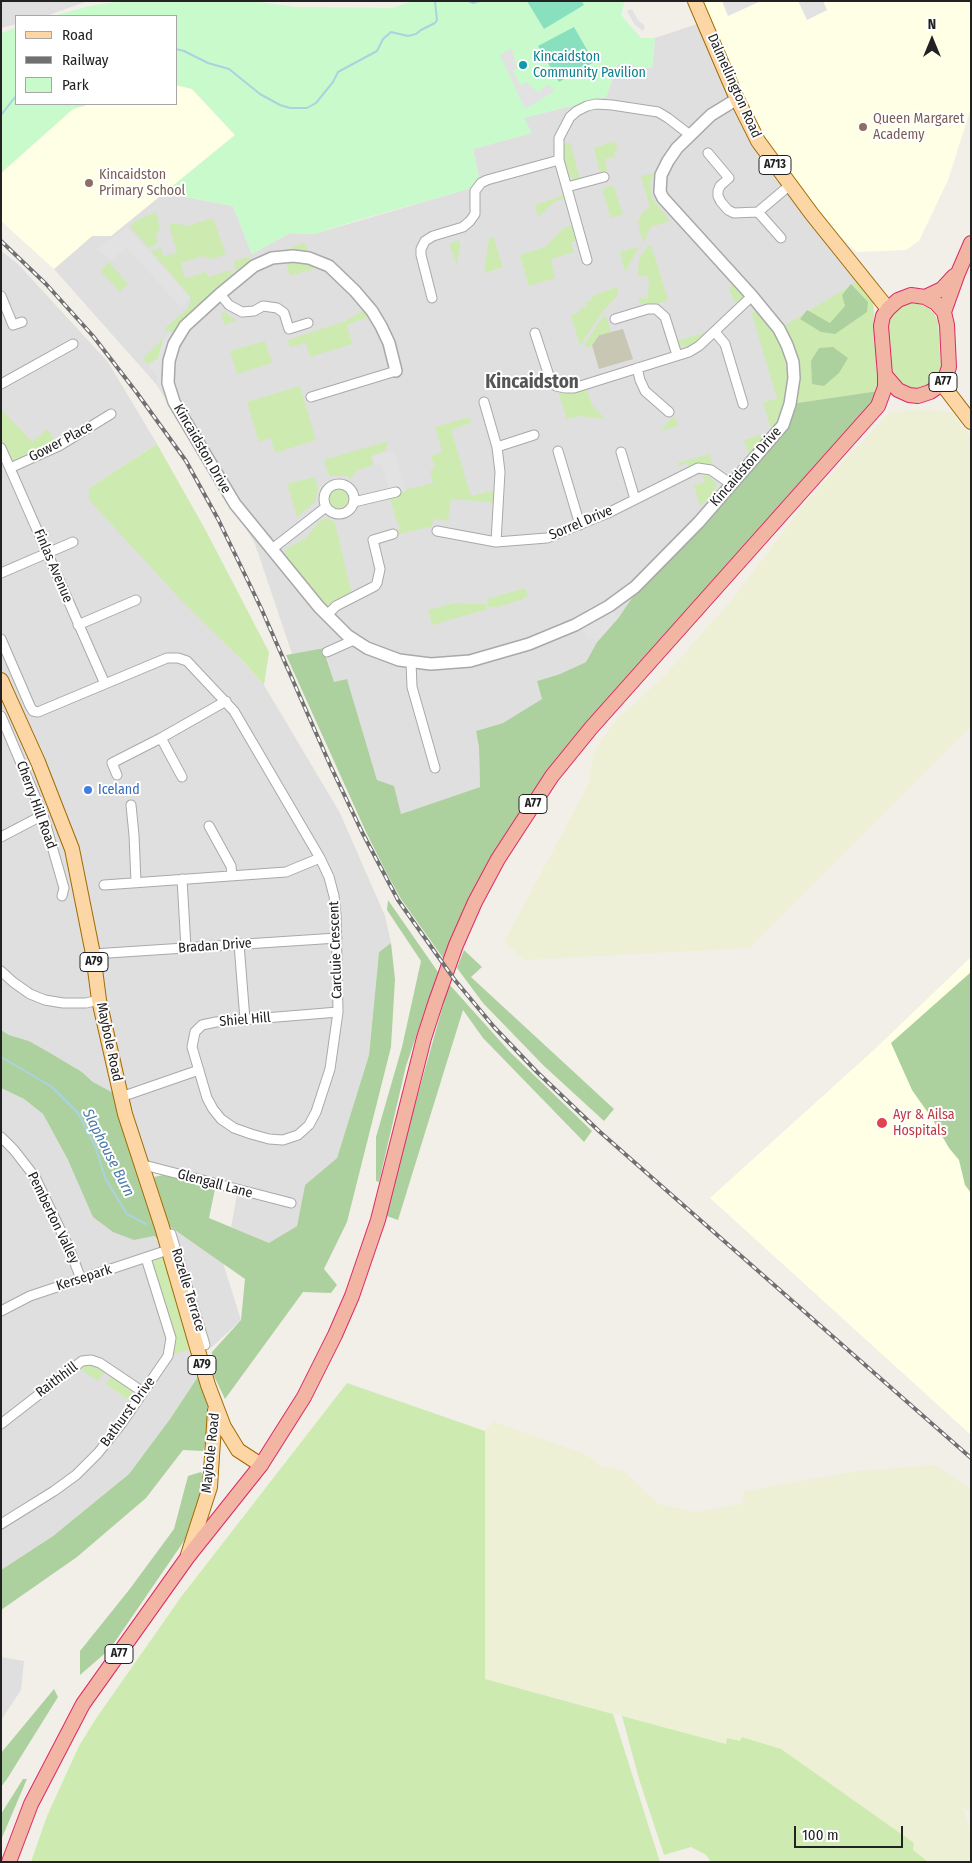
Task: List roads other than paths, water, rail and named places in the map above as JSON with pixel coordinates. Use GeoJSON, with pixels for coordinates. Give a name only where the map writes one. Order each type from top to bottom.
{"type":"FeatureCollection","features":[{"type":"Feature","properties":{"kind":"highway","name":"A77"},"geometry":{"type":"LineString","coordinates":[[885,375],[898,390],[909,395],[918,396],[930,392],[942,384],[949,367],[947,325],[944,312],[971,243]]}},
{"type":"Feature","properties":{"kind":"highway","name":"A77"},"geometry":{"type":"LineString","coordinates":[[9,1862],[31,1804],[83,1704],[187,1558],[261,1465],[304,1397],[335,1335],[352,1296],[378,1220],[424,1038],[436,1001],[460,937],[498,858],[552,776],[591,728],[878,406],[885,387],[881,326],[883,316],[888,309],[898,300],[911,296],[925,297],[942,289],[958,273]]}},
{"type":"Feature","properties":{"kind":"highway"},"geometry":{"type":"LineString","coordinates":[[925,297],[936,303],[944,312]]}},
{"type":"Feature","properties":{"kind":"highway","name":"A77"},"geometry":{"type":"LineString","coordinates":[[878,406],[909,395]]}},
{"type":"Feature","properties":{"kind":"main road","name":"Dalmellington Road"},"geometry":{"type":"LineString","coordinates":[[695,1],[737,99],[758,141],[790,185],[888,309]]}},
{"type":"Feature","properties":{"kind":"main road"},"geometry":{"type":"LineString","coordinates":[[942,384],[971,422]]}},
{"type":"Feature","properties":{"kind":"main road","name":"Maybole Road"},"geometry":{"type":"LineString","coordinates":[[1,680],[38,762],[72,849],[93,954],[99,1000],[121,1098],[216,1405],[224,1427],[238,1450],[261,1465]]}},
{"type":"Feature","properties":{"kind":"main road","name":"Maybole Road"},"geometry":{"type":"LineString","coordinates":[[187,1558],[210,1487],[216,1405]]}},
{"type":"Feature","properties":{"kind":"street","name":"Kincaidston Drive"},"geometry":{"type":"LineString","coordinates":[[311,397],[396,371],[389,343],[372,311],[337,273],[318,261],[293,256],[272,258],[254,266],[195,316],[174,344],[168,361],[168,383],[174,402],[235,504],[326,615],[354,640],[389,657],[411,662],[450,663],[500,653],[542,639],[575,625],[635,587],[699,522],[784,425],[792,392],[793,362],[788,345],[779,329],[752,296],[663,198],[660,192],[660,175],[668,161],[690,134],[711,115],[737,99]]}},
{"type":"Feature","properties":{"kind":"street"},"geometry":{"type":"LineString","coordinates":[[587,260],[559,160],[559,138],[570,117],[577,111],[596,104],[658,112],[690,134]]}},
{"type":"Feature","properties":{"kind":"street"},"geometry":{"type":"LineString","coordinates":[[708,153],[729,178],[720,186],[718,196],[720,202],[734,213],[758,212],[790,185]]}},
{"type":"Feature","properties":{"kind":"street"},"geometry":{"type":"LineString","coordinates":[[432,298],[421,255],[421,248],[425,241],[433,236],[463,227],[470,222],[475,214],[476,191],[482,183],[559,160]]}},
{"type":"Feature","properties":{"kind":"street"},"geometry":{"type":"LineString","coordinates":[[567,187],[604,177]]}},
{"type":"Feature","properties":{"kind":"street"},"geometry":{"type":"LineString","coordinates":[[758,212],[780,238]]}},
{"type":"Feature","properties":{"kind":"street"},"geometry":{"type":"LineString","coordinates":[[220,294],[229,305],[242,312],[254,311],[263,306],[278,308],[284,313],[288,329],[308,323]]}},
{"type":"Feature","properties":{"kind":"street"},"geometry":{"type":"LineString","coordinates":[[1,296],[13,326],[22,322]]}},
{"type":"Feature","properties":{"kind":"street"},"geometry":{"type":"LineString","coordinates":[[535,333],[550,379],[556,386],[574,388],[688,352],[699,346],[715,332],[752,296]]}},
{"type":"Feature","properties":{"kind":"street"},"geometry":{"type":"LineString","coordinates":[[615,319],[648,309],[656,309],[665,317],[677,356]]}},
{"type":"Feature","properties":{"kind":"street"},"geometry":{"type":"LineString","coordinates":[[715,332],[726,344],[743,404]]}},
{"type":"Feature","properties":{"kind":"street"},"geometry":{"type":"LineString","coordinates":[[1,384],[73,344]]}},
{"type":"Feature","properties":{"kind":"street"},"geometry":{"type":"LineString","coordinates":[[637,368],[640,380],[646,391],[669,412]]}},
{"type":"Feature","properties":{"kind":"street"},"geometry":{"type":"LineString","coordinates":[[484,402],[497,447],[500,472],[496,542]]}},
{"type":"Feature","properties":{"kind":"street","name":"Gower Place"},"geometry":{"type":"LineString","coordinates":[[10,468],[58,446],[111,414]]}},
{"type":"Feature","properties":{"kind":"street"},"geometry":{"type":"LineString","coordinates":[[497,447],[534,435]]}},
{"type":"Feature","properties":{"kind":"street","name":"Finlas Avenue"},"geometry":{"type":"LineString","coordinates":[[2,451],[105,684]]}},
{"type":"Feature","properties":{"kind":"street"},"geometry":{"type":"LineString","coordinates":[[558,451],[580,526]]}},
{"type":"Feature","properties":{"kind":"street"},"geometry":{"type":"LineString","coordinates":[[621,452],[635,499]]}},
{"type":"Feature","properties":{"kind":"street","name":"Sorrel Drive"},"geometry":{"type":"LineString","coordinates":[[437,531],[496,542],[547,538],[580,526],[698,468],[711,470],[731,484]]}},
{"type":"Feature","properties":{"kind":"street"},"geometry":{"type":"LineString","coordinates":[[334,485],[346,486],[352,493],[354,502],[350,510],[342,514],[333,513],[324,503],[324,494],[334,485]]}},
{"type":"Feature","properties":{"kind":"street"},"geometry":{"type":"LineString","coordinates":[[354,502],[396,492]]}},
{"type":"Feature","properties":{"kind":"street"},"geometry":{"type":"LineString","coordinates":[[272,549],[326,507]]}},
{"type":"Feature","properties":{"kind":"street"},"geometry":{"type":"LineString","coordinates":[[326,615],[336,606],[370,589],[377,582],[380,569],[373,540],[393,534]]}},
{"type":"Feature","properties":{"kind":"street"},"geometry":{"type":"LineString","coordinates":[[1,573],[73,542]]}},
{"type":"Feature","properties":{"kind":"street"},"geometry":{"type":"LineString","coordinates":[[78,625],[136,600]]}},
{"type":"Feature","properties":{"kind":"street","name":"Carcluie Crescent"},"geometry":{"type":"LineString","coordinates":[[1,639],[33,711],[38,712],[167,658],[178,658],[187,661],[234,711],[320,858],[329,877],[334,896],[337,938],[338,1012],[330,1069],[322,1097],[309,1125],[298,1135],[282,1140],[269,1139],[234,1128],[221,1119],[213,1109],[207,1098],[199,1070]]}},
{"type":"Feature","properties":{"kind":"street"},"geometry":{"type":"LineString","coordinates":[[327,652],[354,640]]}},
{"type":"Feature","properties":{"kind":"street"},"geometry":{"type":"LineString","coordinates":[[411,662],[412,687],[435,768]]}},
{"type":"Feature","properties":{"kind":"street"},"geometry":{"type":"LineString","coordinates":[[117,775],[112,763],[226,701]]}},
{"type":"Feature","properties":{"kind":"street","name":"Cherry Hill Road"},"geometry":{"type":"LineString","coordinates":[[1,716],[43,815],[64,888],[62,896]]}},
{"type":"Feature","properties":{"kind":"street"},"geometry":{"type":"LineString","coordinates":[[161,738],[182,778]]}},
{"type":"Feature","properties":{"kind":"street"},"geometry":{"type":"LineString","coordinates":[[130,805],[134,835],[136,882]]}},
{"type":"Feature","properties":{"kind":"street"},"geometry":{"type":"LineString","coordinates":[[1,837],[43,815]]}},
{"type":"Feature","properties":{"kind":"street"},"geometry":{"type":"LineString","coordinates":[[209,826],[231,866],[232,875]]}},
{"type":"Feature","properties":{"kind":"street"},"geometry":{"type":"LineString","coordinates":[[104,884],[286,872],[320,858]]}},
{"type":"Feature","properties":{"kind":"street"},"geometry":{"type":"LineString","coordinates":[[182,879],[186,948]]}},
{"type":"Feature","properties":{"kind":"street","name":"Bradan Drive"},"geometry":{"type":"LineString","coordinates":[[93,954],[337,938]]}},
{"type":"Feature","properties":{"kind":"street"},"geometry":{"type":"LineString","coordinates":[[239,944],[245,1020]]}},
{"type":"Feature","properties":{"kind":"street"},"geometry":{"type":"LineString","coordinates":[[1,971],[12,982],[30,994],[45,1000],[63,1003],[86,1003],[99,1000]]}},
{"type":"Feature","properties":{"kind":"street","name":"Shiel Hill"},"geometry":{"type":"LineString","coordinates":[[199,1070],[192,1047],[195,1032],[202,1026],[216,1022],[338,1012]]}},
{"type":"Feature","properties":{"kind":"street"},"geometry":{"type":"LineString","coordinates":[[121,1098],[199,1070]]}},
{"type":"Feature","properties":{"kind":"street","name":"Pemberton Valley"},"geometry":{"type":"LineString","coordinates":[[1,1137],[35,1177],[82,1279]]}},
{"type":"Feature","properties":{"kind":"street","name":"Glengall Lane"},"geometry":{"type":"LineString","coordinates":[[140,1164],[291,1203]]}},
{"type":"Feature","properties":{"kind":"street","name":"Rozelle Terrace"},"geometry":{"type":"LineString","coordinates":[[164,1236],[171,1234],[204,1338],[205,1345],[197,1347]]}},
{"type":"Feature","properties":{"kind":"street","name":"Kersepark"},"geometry":{"type":"LineString","coordinates":[[1,1312],[30,1296],[168,1250]]}},
{"type":"Feature","properties":{"kind":"street","name":"Bathurst Drive"},"geometry":{"type":"LineString","coordinates":[[3,1519],[54,1491],[76,1475],[98,1453],[168,1356],[171,1338],[146,1258]]}},
{"type":"Feature","properties":{"kind":"street","name":"Raithhill"},"geometry":{"type":"LineString","coordinates":[[1,1424],[82,1361],[91,1360],[100,1363],[143,1392]]}},
{"type":"Feature","properties":{"kind":"waterway"},"geometry":{"type":"LineString","coordinates":[[178,50],[208,63],[229,69],[260,94],[280,105],[290,108],[307,108],[316,103],[333,82],[338,72],[377,51],[383,39],[391,32],[408,36],[416,34],[435,23],[437,20],[435,1]]}},
{"type":"Feature","properties":{"kind":"waterway"},"geometry":{"type":"LineString","coordinates":[[468,1],[473,3],[480,1]]}},
{"type":"Feature","properties":{"kind":"waterway"},"geometry":{"type":"LineString","coordinates":[[1,115],[15,97]]}},
{"type":"Feature","properties":{"kind":"waterway","name":"Slaphouse Burn"},"geometry":{"type":"LineString","coordinates":[[1,1057],[52,1087],[78,1113],[96,1148],[105,1178],[127,1214],[146,1224]]}},
{"type":"Feature","properties":{"kind":"railway"},"geometry":{"type":"LineString","coordinates":[[1,241],[46,284],[93,336],[186,461],[218,519],[261,608],[331,767],[362,832],[398,900],[454,979],[494,1027],[537,1072],[600,1132],[971,1458]]}},
{"type":"Feature","properties":{"kind":"place","name":"Kincaidston Community Pavilion"},"geometry":{"type":"Point","coordinates":[523,65]}},
{"type":"Feature","properties":{"kind":"place","name":"Queen Margaret Academy"},"geometry":{"type":"Point","coordinates":[863,127]}},
{"type":"Feature","properties":{"kind":"place","name":"Kincaidston Primary School"},"geometry":{"type":"Point","coordinates":[89,183]}},
{"type":"Feature","properties":{"kind":"place","name":"Iceland"},"geometry":{"type":"Point","coordinates":[88,790]}},
{"type":"Feature","properties":{"kind":"place","name":"Ayr & Ailsa Hospitals"},"geometry":{"type":"Point","coordinates":[882,1123]}},
{"type":"Feature","properties":{"kind":"district","name":"Kincaidston"},"geometry":{"type":"Point","coordinates":[532,383]}}]}
